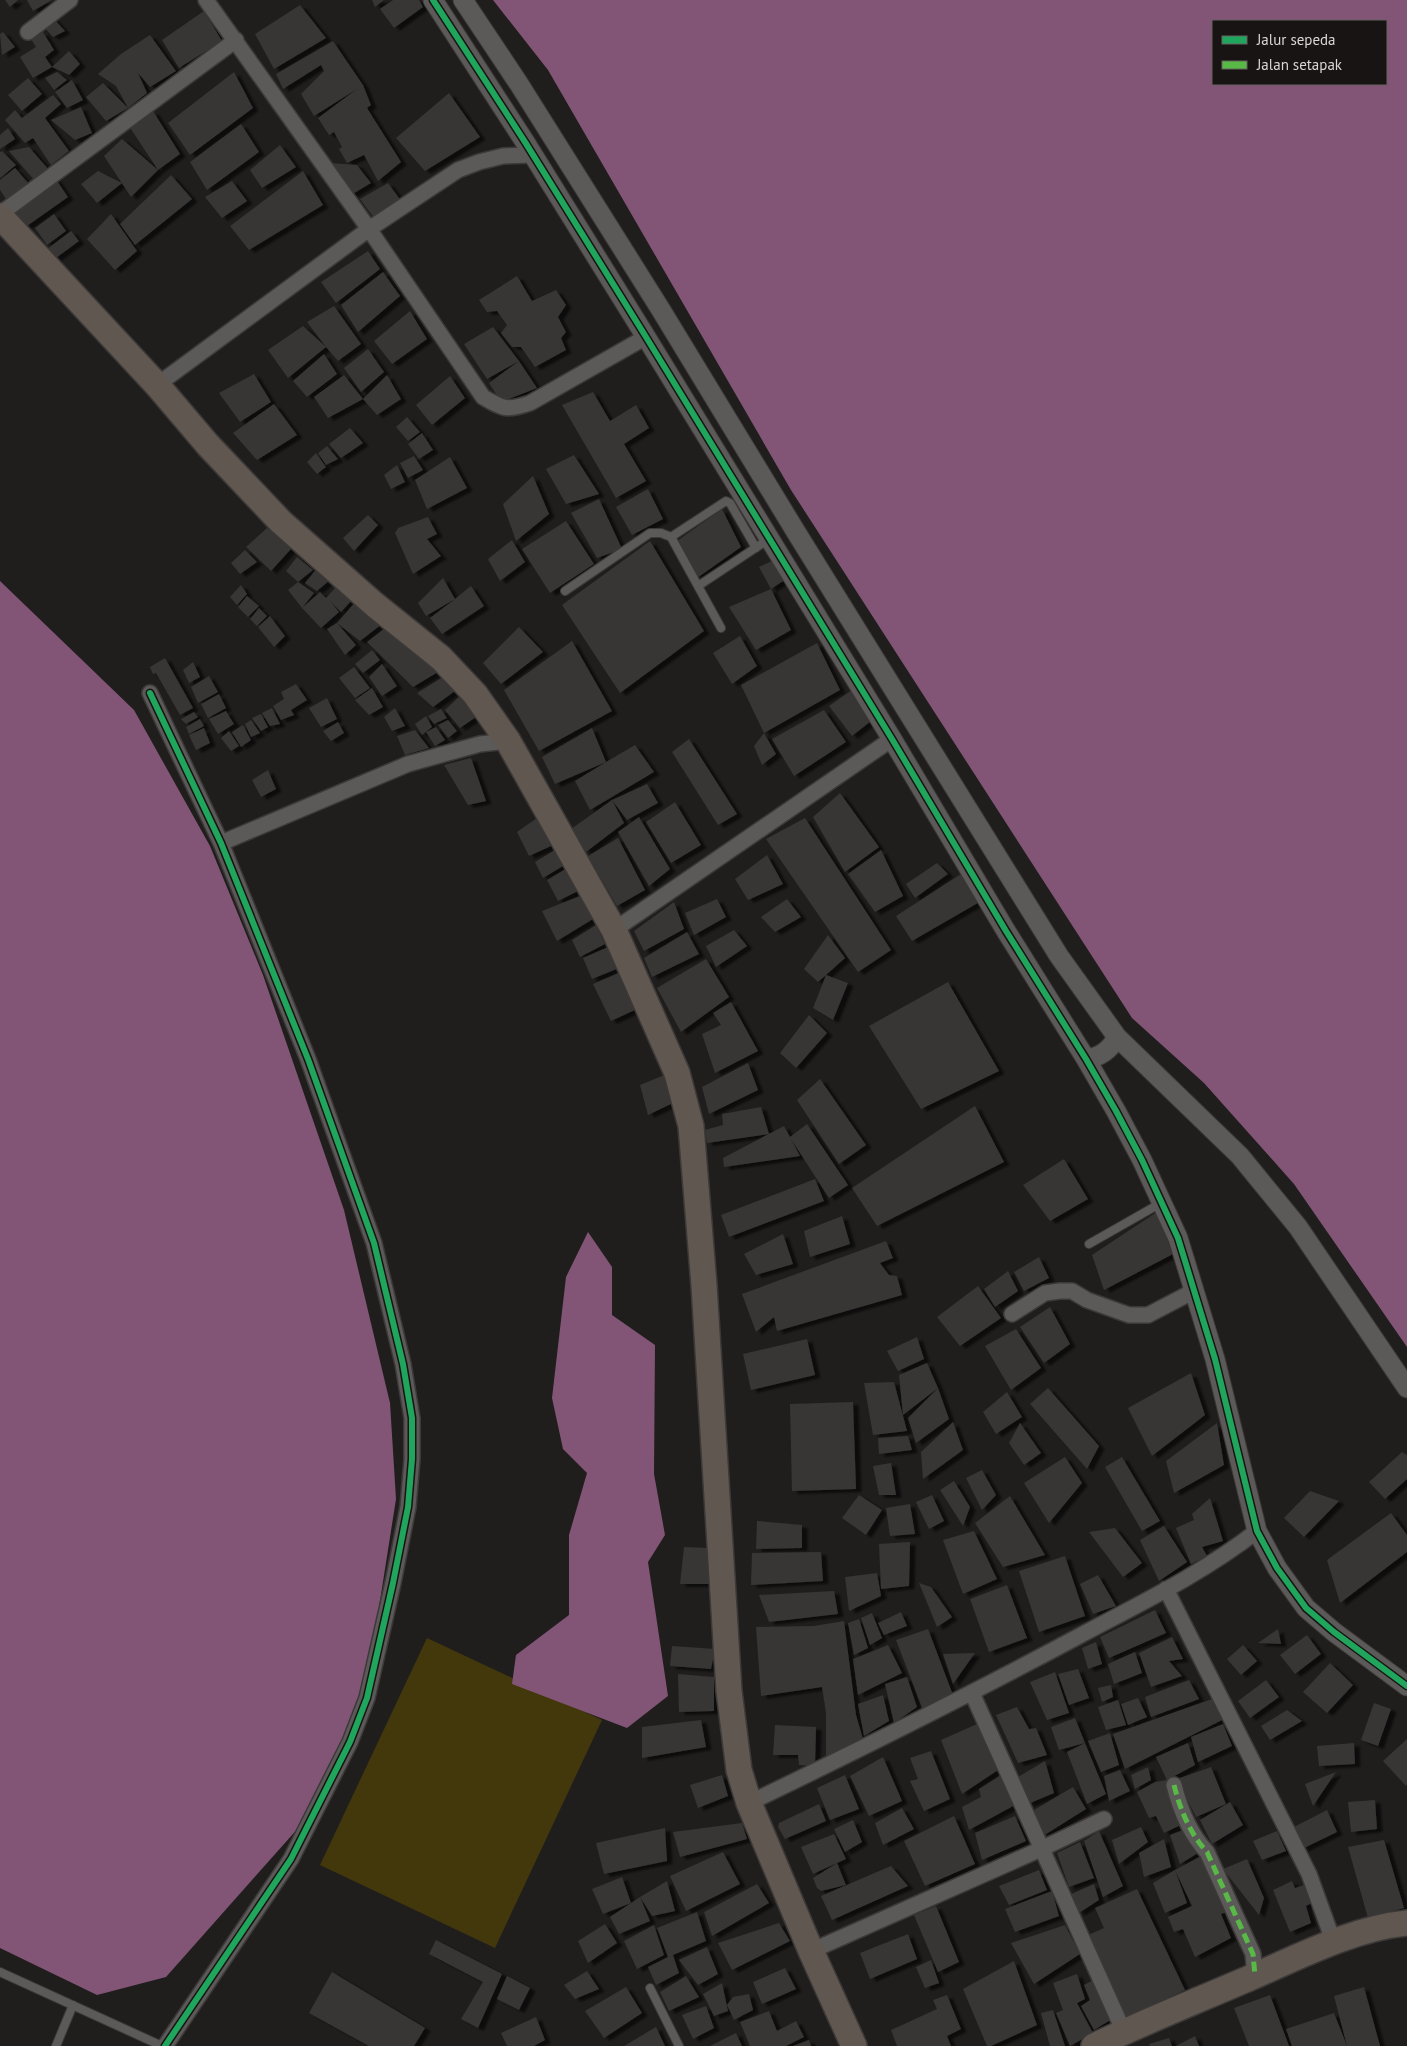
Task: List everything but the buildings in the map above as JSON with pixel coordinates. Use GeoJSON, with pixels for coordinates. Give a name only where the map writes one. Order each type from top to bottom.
{"type":"FeatureCollection","features":[{"type":"Feature","properties":{"kind":"highway"},"geometry":{"type":"LineString","coordinates":[[0,215],[157,384],[208,445],[281,522],[375,605],[441,658],[475,694],[508,741],[614,930],[677,1073],[691,1126],[704,1285],[729,1692],[739,1770],[749,1803],[811,1951],[854,2046]]}},
{"type":"Feature","properties":{"kind":"highway"},"geometry":{"type":"LineString","coordinates":[[1094,2046],[1334,1943],[1392,1925],[1407,1923]]}},
{"type":"Feature","properties":{"kind":"street"},"geometry":{"type":"LineString","coordinates":[[28,32],[70,0]]}},
{"type":"Feature","properties":{"kind":"street"},"geometry":{"type":"LineString","coordinates":[[206,0],[369,229],[483,397],[500,408],[515,408],[530,403],[646,337]]}},
{"type":"Feature","properties":{"kind":"street"},"geometry":{"type":"LineString","coordinates":[[433,0],[533,155],[646,337],[738,503],[892,739],[1006,931],[1086,1059],[1138,1152],[1178,1238],[1215,1359],[1257,1531],[1277,1568],[1306,1608],[1334,1632],[1407,1686]]}},
{"type":"Feature","properties":{"kind":"street"},"geometry":{"type":"LineString","coordinates":[[463,0],[519,84],[661,310],[1044,932],[1117,1037],[1240,1156],[1298,1227],[1407,1388]]}},
{"type":"Feature","properties":{"kind":"street"},"geometry":{"type":"LineString","coordinates":[[0,215],[236,40]]}},
{"type":"Feature","properties":{"kind":"street"},"geometry":{"type":"LineString","coordinates":[[157,384],[369,229],[458,170],[503,156],[533,155]]}},
{"type":"Feature","properties":{"kind":"street"},"geometry":{"type":"LineString","coordinates":[[767,545],[796,532]]}},
{"type":"Feature","properties":{"kind":"street"},"geometry":{"type":"LineString","coordinates":[[150,693],[221,844],[308,1059],[374,1243],[405,1373],[412,1418],[412,1459],[408,1507],[393,1583],[366,1698],[350,1742],[291,1858],[164,2046]]}},
{"type":"Feature","properties":{"kind":"street"},"geometry":{"type":"LineString","coordinates":[[614,930],[892,739]]}},
{"type":"Feature","properties":{"kind":"street"},"geometry":{"type":"LineString","coordinates":[[221,844],[408,764],[480,744],[508,741]]}},
{"type":"Feature","properties":{"kind":"street"},"geometry":{"type":"LineString","coordinates":[[1086,1059],[1104,1054],[1117,1037]]}},
{"type":"Feature","properties":{"kind":"street"},"geometry":{"type":"LineString","coordinates":[[1012,1314],[1044,1293],[1072,1291],[1087,1300],[1129,1314],[1148,1315],[1194,1291]]}},
{"type":"Feature","properties":{"kind":"street"},"geometry":{"type":"LineString","coordinates":[[749,1803],[866,1747],[972,1693],[1207,1567],[1257,1531]]}},
{"type":"Feature","properties":{"kind":"street"},"geometry":{"type":"LineString","coordinates":[[1166,1589],[1309,1874],[1334,1943]]}},
{"type":"Feature","properties":{"kind":"street"},"geometry":{"type":"LineString","coordinates":[[972,1693],[1124,2032]]}},
{"type":"Feature","properties":{"kind":"street"},"geometry":{"type":"LineString","coordinates":[[1174,1785],[1180,1806],[1199,1844],[1206,1852],[1253,1954],[1255,1976]]}},
{"type":"Feature","properties":{"kind":"street"},"geometry":{"type":"LineString","coordinates":[[811,1951],[1041,1849],[1104,1818]]}},
{"type":"Feature","properties":{"kind":"lane"},"geometry":{"type":"LineString","coordinates":[[671,537],[720,503],[726,501],[738,503]]}},
{"type":"Feature","properties":{"kind":"lane"},"geometry":{"type":"LineString","coordinates":[[565,592],[650,533],[661,533],[671,537],[721,628]]}},
{"type":"Feature","properties":{"kind":"lane"},"geometry":{"type":"LineString","coordinates":[[698,586],[767,545]]}},
{"type":"Feature","properties":{"kind":"lane"},"geometry":{"type":"LineString","coordinates":[[1089,1244],[1162,1202]]}},
{"type":"Feature","properties":{"kind":"lane"},"geometry":{"type":"LineString","coordinates":[[0,1972],[164,2046]]}},
{"type":"Feature","properties":{"kind":"lane"},"geometry":{"type":"LineString","coordinates":[[650,1988],[679,2046]]}},
{"type":"Feature","properties":{"kind":"lane"},"geometry":{"type":"LineString","coordinates":[[56,2046],[73,2004]]}},
{"type":"Feature","properties":{"kind":"shaded area"},"geometry":{"type":"Polygon","coordinates":[[[493,0],[1407,0],[1407,1347],[1294,1184],[1204,1083],[1132,1018],[791,490],[548,70],[493,0]]]}},
{"type":"Feature","properties":{"kind":"shaded area"},"geometry":{"type":"Polygon","coordinates":[[[0,581],[134,710],[210,846],[263,975],[344,1210],[390,1403],[396,1499],[366,1690],[308,1817],[166,1977],[97,1995],[0,1948],[0,581]]]}},
{"type":"Feature","properties":{"kind":"shaded area"},"geometry":{"type":"Polygon","coordinates":[[[588,1232],[612,1267],[612,1315],[655,1345],[654,1474],[665,1535],[648,1562],[668,1696],[627,1728],[512,1684],[516,1655],[569,1615],[569,1535],[587,1473],[563,1449],[552,1398],[566,1277],[588,1232]]]}},
{"type":"Feature","properties":{"kind":"shaded area"},"geometry":{"type":"Polygon","coordinates":[[[427,1638],[602,1720],[495,1948],[320,1865],[427,1638]]]}},
{"type":"Feature","properties":{"kind":"marked path"},"geometry":{"type":"LineString","coordinates":[[1174,1785],[1186,1821],[1207,1852],[1253,1954],[1255,1976]]}},
{"type":"Feature","properties":{"kind":"cycle path"},"geometry":{"type":"LineString","coordinates":[[433,0],[525,142],[646,337],[892,739],[1116,1111],[1142,1160],[1178,1238],[1215,1359],[1257,1531],[1277,1568],[1306,1608],[1334,1632],[1407,1686]]}},
{"type":"Feature","properties":{"kind":"cycle path"},"geometry":{"type":"LineString","coordinates":[[150,693],[221,843],[308,1059],[374,1243],[403,1364],[412,1418],[412,1459],[408,1507],[367,1698],[350,1742],[291,1859],[165,2046]]}}]}
